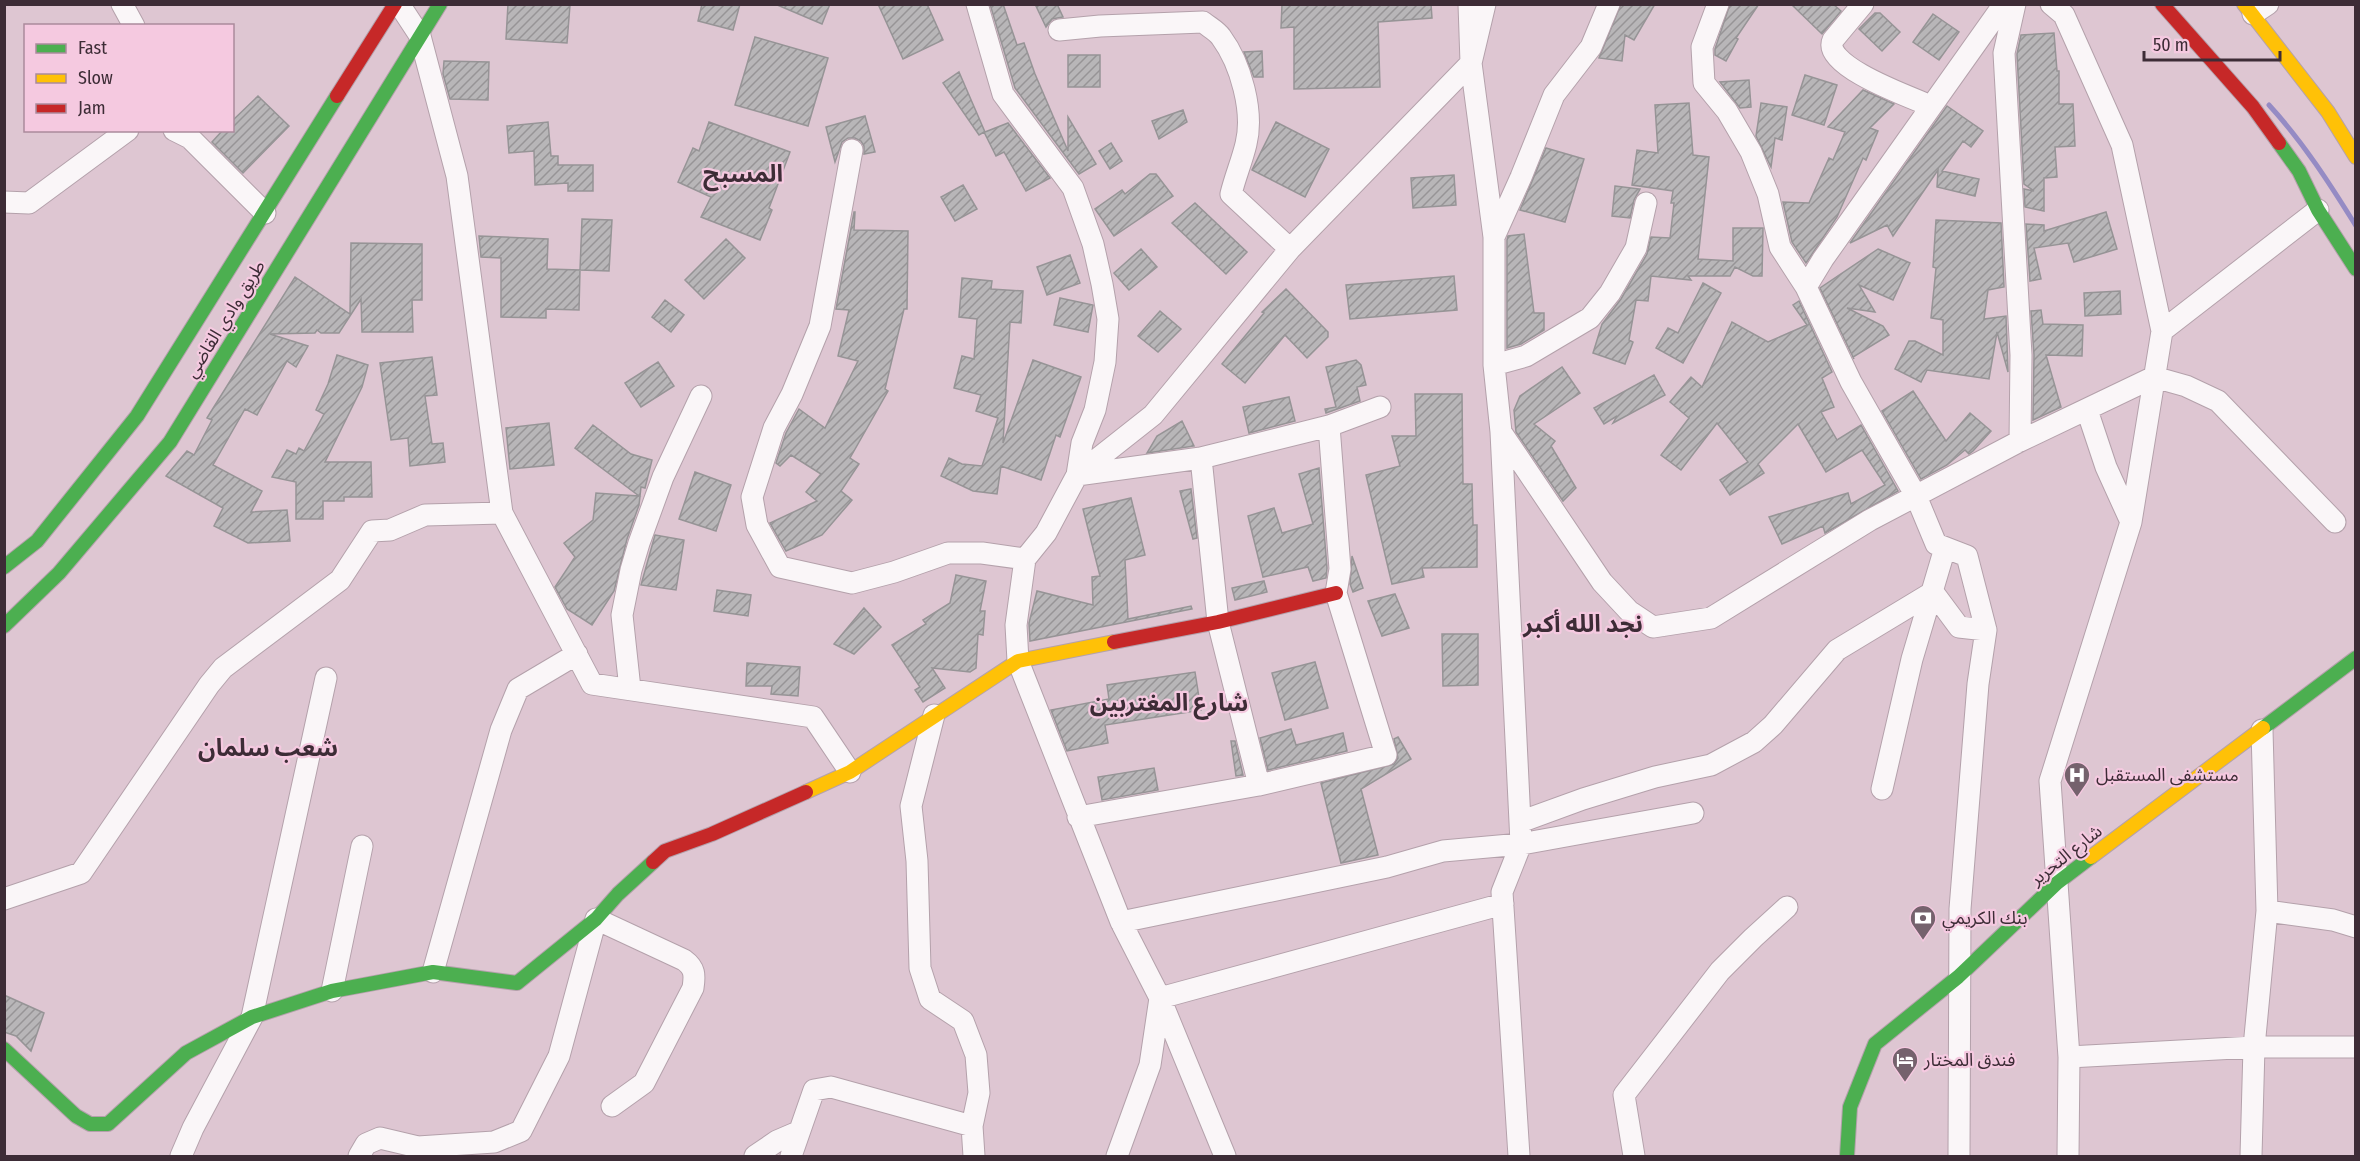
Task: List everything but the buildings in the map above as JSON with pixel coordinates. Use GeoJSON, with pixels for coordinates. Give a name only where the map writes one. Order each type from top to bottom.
{"type":"FeatureCollection","features":[{"type":"Feature","properties":{"kind":"main road","name":"طريق وادي القاضي"},"geometry":{"type":"LineString","coordinates":[[4,567],[37,541],[137,416],[397,4]]}},
{"type":"Feature","properties":{"kind":"main road","name":"طريق وادي القاضي"},"geometry":{"type":"LineString","coordinates":[[4,626],[59,573],[170,442],[440,4]]}},
{"type":"Feature","properties":{"kind":"main road"},"geometry":{"type":"LineString","coordinates":[[2162,4],[2253,107],[2299,171],[2318,210],[2355,269]]}},
{"type":"Feature","properties":{"kind":"main road"},"geometry":{"type":"LineString","coordinates":[[2255,8],[2328,111],[2355,157]]}},
{"type":"Feature","properties":{"kind":"main road"},"geometry":{"type":"LineString","coordinates":[[4,1049],[76,1116],[90,1124],[108,1124],[186,1053],[252,1017],[332,992],[433,972],[517,983],[596,919],[618,894],[664,852],[712,834],[850,772],[934,714],[1018,661],[1218,622],[1336,593]]}},
{"type":"Feature","properties":{"kind":"main road","name":"شارع التحرير"},"geometry":{"type":"LineString","coordinates":[[1847,1156],[1850,1107],[1875,1044],[1958,977],[2056,883],[2355,658]]}},
{"type":"Feature","properties":{"kind":"street"},"geometry":{"type":"LineString","coordinates":[[122,4],[133,24]]}},
{"type":"Feature","properties":{"kind":"street"},"geometry":{"type":"LineString","coordinates":[[397,4],[420,36],[457,176],[502,513],[592,684],[813,717],[850,772]]}},
{"type":"Feature","properties":{"kind":"street"},"geometry":{"type":"LineString","coordinates":[[977,4],[1004,94],[1073,188],[1093,244],[1108,319],[1105,362],[1095,410],[1082,443],[1077,475],[1046,533],[1025,559],[1016,625],[1018,661],[1121,922],[1160,998],[1225,1156]]}},
{"type":"Feature","properties":{"kind":"street"},"geometry":{"type":"LineString","coordinates":[[1468,4],[1471,63],[1494,237],[1494,365],[1501,432],[1521,844],[1502,891],[1519,1156]]}},
{"type":"Feature","properties":{"kind":"street"},"geometry":{"type":"LineString","coordinates":[[1077,475],[1153,415],[1290,249],[1471,63],[1485,4]]}},
{"type":"Feature","properties":{"kind":"street"},"geometry":{"type":"LineString","coordinates":[[1494,237],[1554,95],[1591,47],[1609,4]]}},
{"type":"Feature","properties":{"kind":"street"},"geometry":{"type":"LineString","coordinates":[[1718,4],[1702,47],[1704,83],[1727,111],[1751,152],[1768,194],[1780,247],[1806,287],[1851,382],[1916,496],[1936,544],[1967,556],[1986,630],[1978,684],[1960,909],[1959,1156]]}},
{"type":"Feature","properties":{"kind":"street"},"geometry":{"type":"LineString","coordinates":[[1863,4],[1833,40],[1832,52],[1858,75],[1931,106]]}},
{"type":"Feature","properties":{"kind":"street"},"geometry":{"type":"LineString","coordinates":[[1806,287],[1823,259],[2004,4]]}},
{"type":"Feature","properties":{"kind":"street"},"geometry":{"type":"LineString","coordinates":[[2015,4],[2004,52],[2021,355],[2020,441]]}},
{"type":"Feature","properties":{"kind":"street"},"geometry":{"type":"LineString","coordinates":[[2051,4],[2064,15],[2122,145],[2162,331],[2131,522],[2050,781],[2069,1057],[2068,1156]]}},
{"type":"Feature","properties":{"kind":"street"},"geometry":{"type":"LineString","coordinates":[[1059,30],[1203,22],[1221,36],[1234,60],[1246,96],[1249,123],[1246,145],[1231,194],[1290,249]]}},
{"type":"Feature","properties":{"kind":"street"},"geometry":{"type":"LineString","coordinates":[[4,202],[29,203],[125,132]]}},
{"type":"Feature","properties":{"kind":"street"},"geometry":{"type":"LineString","coordinates":[[178,132],[190,138],[265,213]]}},
{"type":"Feature","properties":{"kind":"street"},"geometry":{"type":"LineString","coordinates":[[852,150],[820,326],[792,394],[774,428],[752,497],[757,525],[780,567],[852,583],[894,572],[948,553],[982,553],[1025,559]]}},
{"type":"Feature","properties":{"kind":"street"},"geometry":{"type":"LineString","coordinates":[[1494,365],[1526,356],[1590,318],[1610,293],[1636,248],[1646,203]]}},
{"type":"Feature","properties":{"kind":"street"},"geometry":{"type":"LineString","coordinates":[[2162,331],[2318,210]]}},
{"type":"Feature","properties":{"kind":"street"},"geometry":{"type":"LineString","coordinates":[[1501,432],[1602,582],[1629,611],[1653,627],[1711,618],[1870,520],[2020,441],[2154,377],[2186,386],[2218,401],[2335,522]]}},
{"type":"Feature","properties":{"kind":"street"},"geometry":{"type":"LineString","coordinates":[[630,689],[622,615],[631,570],[663,477],[701,396]]}},
{"type":"Feature","properties":{"kind":"street"},"geometry":{"type":"LineString","coordinates":[[1077,475],[1201,458],[1329,426],[1380,407]]}},
{"type":"Feature","properties":{"kind":"street"},"geometry":{"type":"LineString","coordinates":[[2087,410],[2106,467],[2131,522]]}},
{"type":"Feature","properties":{"kind":"street"},"geometry":{"type":"LineString","coordinates":[[1078,817],[1258,785],[1386,754],[1336,593],[1340,569],[1329,426]]}},
{"type":"Feature","properties":{"kind":"street"},"geometry":{"type":"LineString","coordinates":[[1201,458],[1218,622],[1258,785]]}},
{"type":"Feature","properties":{"kind":"street"},"geometry":{"type":"LineString","coordinates":[[4,899],[81,873],[209,685],[223,668],[340,580],[372,531],[390,530],[425,515],[502,513]]}},
{"type":"Feature","properties":{"kind":"street"},"geometry":{"type":"LineString","coordinates":[[1882,789],[1912,659],[1945,548]]}},
{"type":"Feature","properties":{"kind":"street"},"geometry":{"type":"LineString","coordinates":[[1520,822],[1583,799],[1655,777],[1711,765],[1754,742],[1773,725],[1837,650],[1933,592]]}},
{"type":"Feature","properties":{"kind":"street"},"geometry":{"type":"LineString","coordinates":[[1933,592],[1959,627],[1986,630]]}},
{"type":"Feature","properties":{"kind":"street"},"geometry":{"type":"LineString","coordinates":[[433,972],[501,730],[518,689],[576,654]]}},
{"type":"Feature","properties":{"kind":"street"},"geometry":{"type":"LineString","coordinates":[[181,1156],[192,1128],[252,1017],[326,678]]}},
{"type":"Feature","properties":{"kind":"street"},"geometry":{"type":"LineString","coordinates":[[934,714],[911,806],[917,861],[920,968],[930,999],[963,1021],[976,1055],[979,1093],[972,1126],[974,1156]]}},
{"type":"Feature","properties":{"kind":"street"},"geometry":{"type":"LineString","coordinates":[[2251,1156],[2254,1047],[2266,911],[2262,730]]}},
{"type":"Feature","properties":{"kind":"street"},"geometry":{"type":"LineString","coordinates":[[1121,922],[1387,867],[1443,851],[1521,844],[1693,813]]}},
{"type":"Feature","properties":{"kind":"street"},"geometry":{"type":"LineString","coordinates":[[332,992],[362,846]]}},
{"type":"Feature","properties":{"kind":"street"},"geometry":{"type":"LineString","coordinates":[[1160,998],[1503,904]]}},
{"type":"Feature","properties":{"kind":"street"},"geometry":{"type":"LineString","coordinates":[[1634,1156],[1624,1095],[1720,971],[1787,908]]}},
{"type":"Feature","properties":{"kind":"street"},"geometry":{"type":"LineString","coordinates":[[2266,911],[2333,920],[2355,927]]}},
{"type":"Feature","properties":{"kind":"street"},"geometry":{"type":"LineString","coordinates":[[359,1156],[366,1144],[380,1138],[418,1147],[494,1142],[521,1131],[559,1056],[596,919],[684,960],[693,967],[695,976],[693,988],[644,1083],[612,1106]]}},
{"type":"Feature","properties":{"kind":"street"},"geometry":{"type":"LineString","coordinates":[[1117,1156],[1150,1065],[1160,998]]}},
{"type":"Feature","properties":{"kind":"street"},"geometry":{"type":"LineString","coordinates":[[2069,1057],[2254,1047],[2355,1047]]}},
{"type":"Feature","properties":{"kind":"street"},"geometry":{"type":"LineString","coordinates":[[791,1156],[814,1090],[831,1088],[972,1126]]}},
{"type":"Feature","properties":{"kind":"street"},"geometry":{"type":"LineString","coordinates":[[755,1156],[777,1141],[798,1132]]}},
{"type":"Feature","properties":{"kind":"waterway"},"geometry":{"type":"LineString","coordinates":[[2269,105],[2305,148],[2356,226]]}},
{"type":"Feature","properties":{"kind":"traffic: fast"},"geometry":{"type":"LineString","coordinates":[[4,626],[59,573],[170,442],[440,4]]}},
{"type":"Feature","properties":{"kind":"traffic: fast"},"geometry":{"type":"LineString","coordinates":[[4,567],[37,541],[137,416],[337,96]]}},
{"type":"Feature","properties":{"kind":"traffic: fast"},"geometry":{"type":"LineString","coordinates":[[2279,143],[2299,171],[2318,210],[2356,269]]}},
{"type":"Feature","properties":{"kind":"traffic: fast"},"geometry":{"type":"LineString","coordinates":[[2263,728],[2356,658]]}},
{"type":"Feature","properties":{"kind":"traffic: fast"},"geometry":{"type":"LineString","coordinates":[[1847,1156],[1850,1107],[1875,1044],[1958,977],[2057,883],[2091,857]]}},
{"type":"Feature","properties":{"kind":"traffic: fast"},"geometry":{"type":"LineString","coordinates":[[4,1049],[76,1116],[90,1124],[108,1124],[186,1053],[252,1017],[332,991],[433,972],[517,983],[596,919],[618,894],[653,862]]}},
{"type":"Feature","properties":{"kind":"traffic: slow"},"geometry":{"type":"LineString","coordinates":[[2244,4],[2328,112],[2356,157]]}},
{"type":"Feature","properties":{"kind":"traffic: slow"},"geometry":{"type":"LineString","coordinates":[[806,792],[850,772],[1018,661],[1114,642]]}},
{"type":"Feature","properties":{"kind":"traffic: slow"},"geometry":{"type":"LineString","coordinates":[[2091,857],[2263,728]]}},
{"type":"Feature","properties":{"kind":"traffic: jam"},"geometry":{"type":"LineString","coordinates":[[337,96],[395,4]]}},
{"type":"Feature","properties":{"kind":"traffic: jam"},"geometry":{"type":"LineString","coordinates":[[2162,4],[2253,107],[2279,143]]}},
{"type":"Feature","properties":{"kind":"traffic: jam"},"geometry":{"type":"LineString","coordinates":[[1114,642],[1218,622],[1336,593]]}},
{"type":"Feature","properties":{"kind":"traffic: jam"},"geometry":{"type":"LineString","coordinates":[[653,862],[665,851],[712,834],[806,792]]}},
{"type":"Feature","properties":{"kind":"place","name":"مستشفى المستقبل"},"geometry":{"type":"Point","coordinates":[2077,798]}},
{"type":"Feature","properties":{"kind":"place","name":"بنك الكريمي"},"geometry":{"type":"Point","coordinates":[1923,941]}},
{"type":"Feature","properties":{"kind":"place","name":"فندق المختار"},"geometry":{"type":"Point","coordinates":[1905,1083]}},
{"type":"Feature","properties":{"kind":"district","name":"المسبح"},"geometry":{"type":"Point","coordinates":[743,174]}},
{"type":"Feature","properties":{"kind":"district","name":"نجد الله أكبر"},"geometry":{"type":"Point","coordinates":[1583,624]}},
{"type":"Feature","properties":{"kind":"district","name":"شارع المغتربين"},"geometry":{"type":"Point","coordinates":[1169,703]}},
{"type":"Feature","properties":{"kind":"district","name":"شعب سلمان"},"geometry":{"type":"Point","coordinates":[268,748]}}]}
